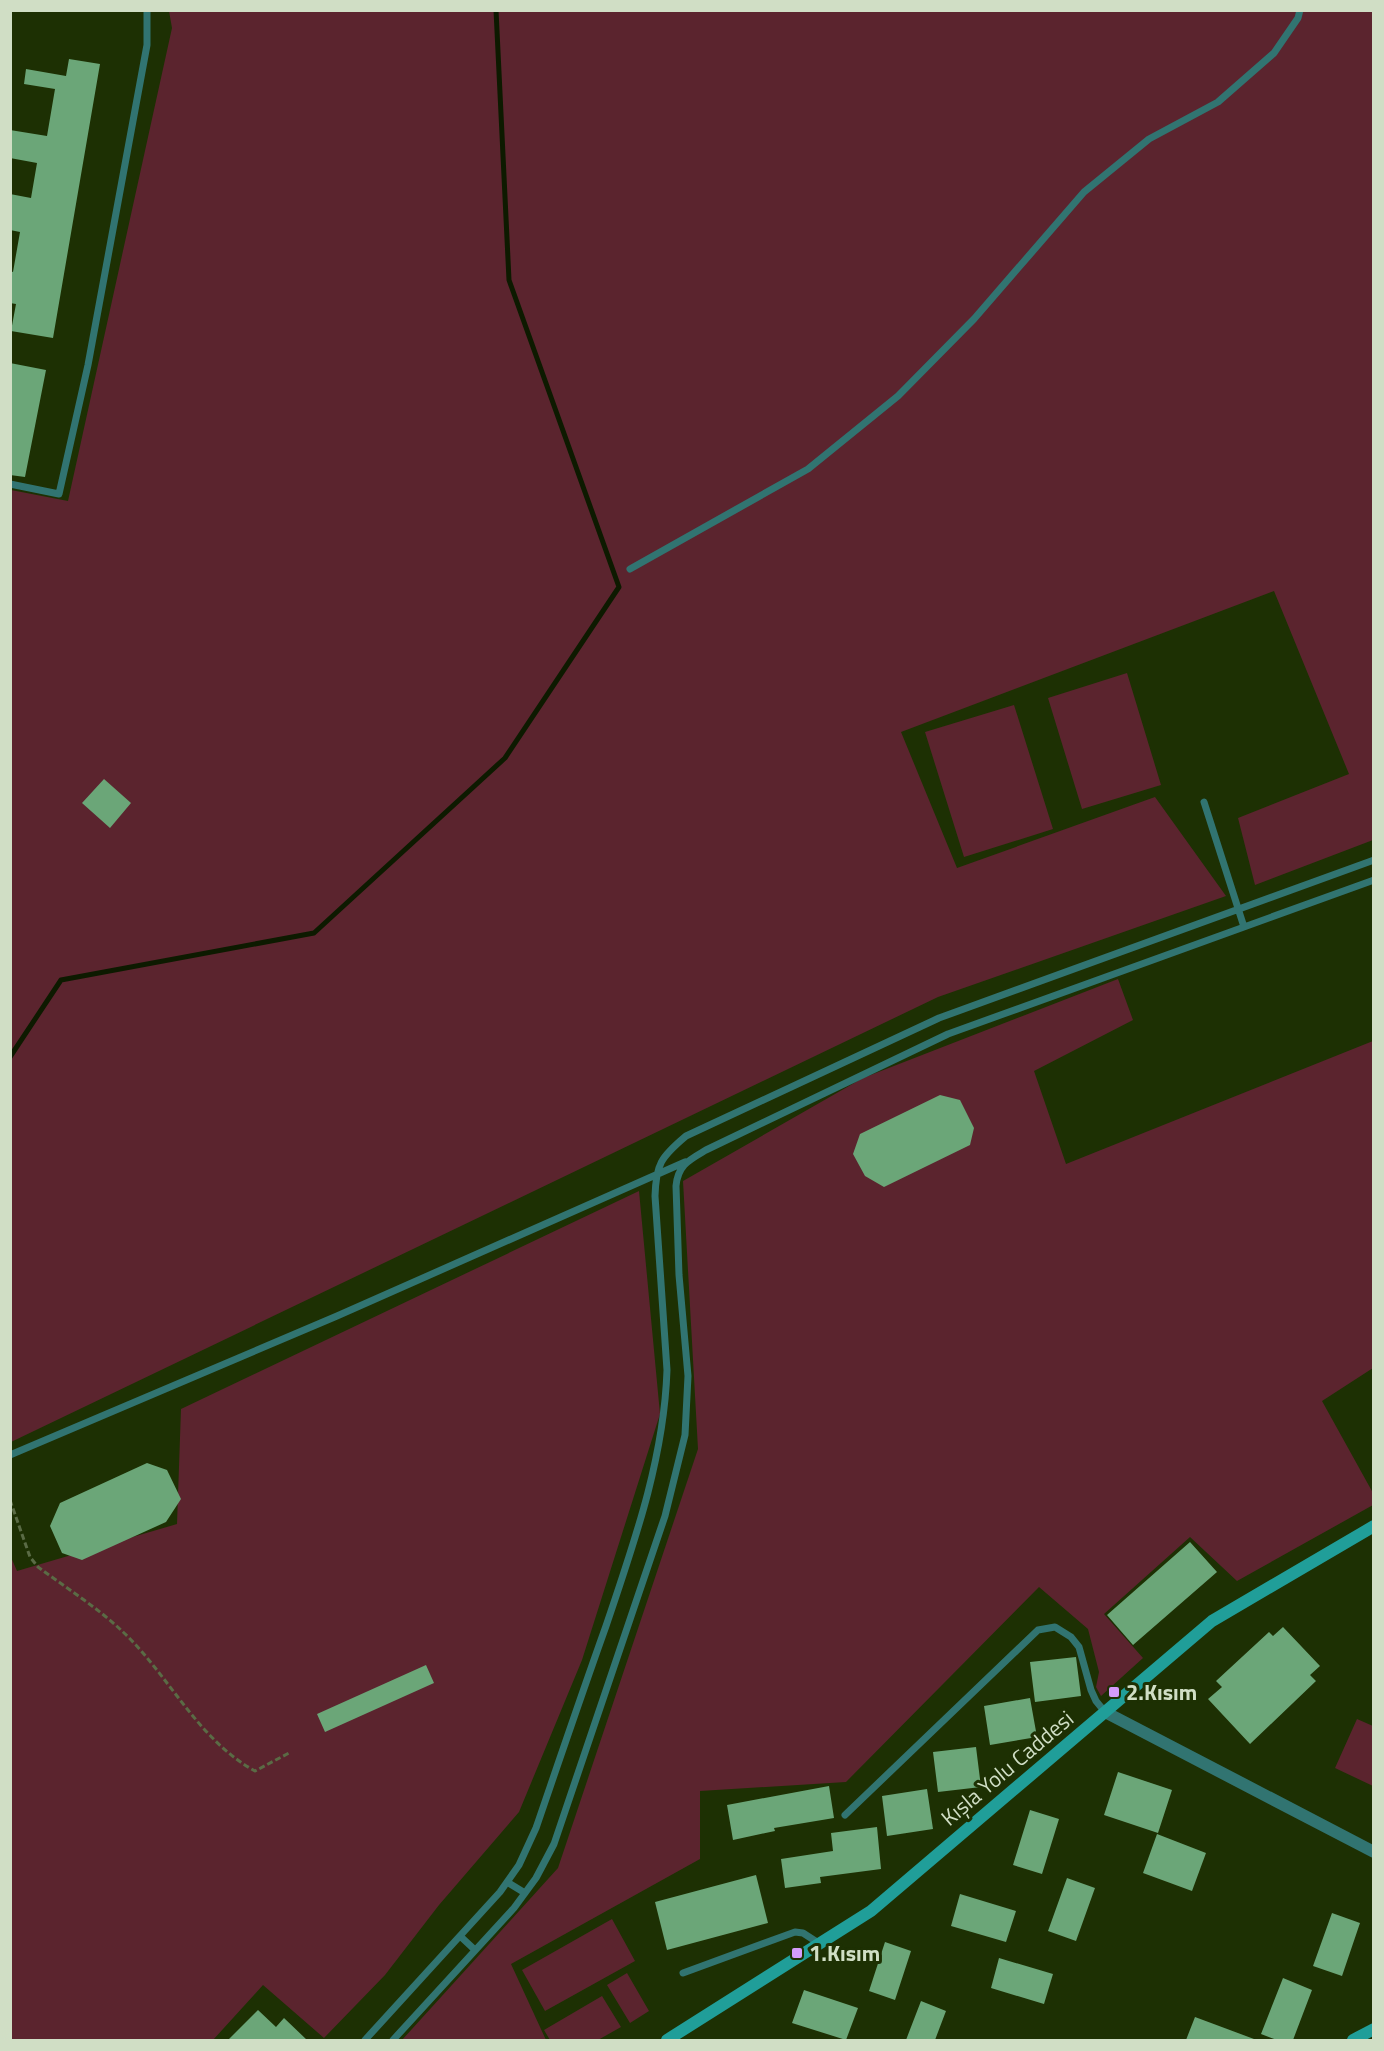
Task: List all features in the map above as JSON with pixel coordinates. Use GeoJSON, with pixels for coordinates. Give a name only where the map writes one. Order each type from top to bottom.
{"type":"FeatureCollection","features":[{"type":"Feature","properties":{"kind":"street","name":"Kışla Yolu Caddesi"},"geometry":{"type":"LineString","coordinates":[[667,2040],[871,1911],[1212,1621],[1374,1526]]}},
{"type":"Feature","properties":{"kind":"street"},"geometry":{"type":"LineString","coordinates":[[1105,1712],[1374,1852]]}},
{"type":"Feature","properties":{"kind":"street"},"geometry":{"type":"LineString","coordinates":[[1353,2040],[1374,2029]]}},
{"type":"Feature","properties":{"kind":"lane"},"geometry":{"type":"LineString","coordinates":[[10,484],[59,494],[90,353],[147,45],[147,10]]}},
{"type":"Feature","properties":{"kind":"lane"},"geometry":{"type":"LineString","coordinates":[[630,569],[808,469],[898,396],[974,319],[1084,192],[1149,139],[1218,102],[1274,53],[1298,18],[1300,10]]}},
{"type":"Feature","properties":{"kind":"lane"},"geometry":{"type":"LineString","coordinates":[[1204,802],[1244,927]]}},
{"type":"Feature","properties":{"kind":"lane"},"geometry":{"type":"LineString","coordinates":[[365,2040],[460,1936],[519,1865],[536,1828],[633,1546],[651,1481],[662,1425],[667,1370],[655,1196],[656,1175],[669,1150],[686,1136],[939,1018],[1374,860]]}},
{"type":"Feature","properties":{"kind":"lane"},"geometry":{"type":"LineString","coordinates":[[10,1455],[337,1316],[656,1175],[948,1034],[1374,880]]}},
{"type":"Feature","properties":{"kind":"lane"},"geometry":{"type":"LineString","coordinates":[[393,2040],[525,1893],[536,1878],[554,1844],[665,1516],[685,1435],[688,1376],[679,1275],[676,1186],[677,1173],[689,1160]]}},
{"type":"Feature","properties":{"kind":"lane"},"geometry":{"type":"LineString","coordinates":[[845,1815],[1038,1630],[1055,1627],[1071,1637],[1079,1647],[1096,1701],[1105,1712]]}},
{"type":"Feature","properties":{"kind":"lane"},"geometry":{"type":"LineString","coordinates":[[507,1882],[525,1893]]}},
{"type":"Feature","properties":{"kind":"lane"},"geometry":{"type":"LineString","coordinates":[[683,1973],[795,1932],[803,1933],[820,1944]]}},
{"type":"Feature","properties":{"kind":"lane"},"geometry":{"type":"LineString","coordinates":[[460,1936],[475,1950]]}},
{"type":"Feature","properties":{"kind":"path"},"geometry":{"type":"LineString","coordinates":[[10,1500],[30,1557],[38,1567],[122,1631],[198,1724],[238,1762],[255,1770],[289,1753]]}},
{"type":"Feature","properties":{"kind":"shaded area"},"geometry":{"type":"Polygon","coordinates":[[[169,11],[1373,11],[1373,840],[1255,885],[1238,818],[1349,774],[1274,591],[901,732],[957,868],[1155,797],[1226,896],[938,997],[11,1442],[11,490],[68,501],[172,28],[169,11]]]}},
{"type":"Feature","properties":{"kind":"shaded area"},"geometry":{"type":"Polygon","coordinates":[[[1127,673],[1161,785],[1082,809],[1048,698],[1127,673]]]}},
{"type":"Feature","properties":{"kind":"shaded area"},"geometry":{"type":"Polygon","coordinates":[[[1014,705],[1053,829],[964,857],[925,732],[1014,705]]]}},
{"type":"Feature","properties":{"kind":"shaded area"},"geometry":{"type":"Polygon","coordinates":[[[1118,979],[1133,1020],[1034,1071],[1066,1164],[1373,1041],[1373,1368],[1322,1401],[1373,1493],[1373,1505],[1237,1581],[1190,1537],[1104,1614],[1143,1658],[1101,1696],[1096,1687],[1099,1672],[1088,1629],[1039,1587],[846,1782],[700,1791],[700,1859],[511,1964],[546,2040],[402,2040],[558,1868],[698,1449],[683,1181],[863,1078],[1118,979]]]}},
{"type":"Feature","properties":{"kind":"shaded area"},"geometry":{"type":"Polygon","coordinates":[[[639,1191],[660,1414],[582,1660],[519,1812],[439,1905],[385,1975],[324,2038],[263,1985],[213,2040],[11,2040],[10,1555],[17,1571],[177,1524],[181,1409],[639,1191]]]}},
{"type":"Feature","properties":{"kind":"shaded area"},"geometry":{"type":"Polygon","coordinates":[[[1357,1719],[1373,1726],[1373,1786],[1335,1768],[1357,1719]]]}},
{"type":"Feature","properties":{"kind":"shaded area"},"geometry":{"type":"Polygon","coordinates":[[[612,1919],[635,1961],[545,2011],[522,1970],[612,1919]]]}},
{"type":"Feature","properties":{"kind":"shaded area"},"geometry":{"type":"Polygon","coordinates":[[[627,1973],[649,2011],[630,2023],[607,1985],[627,1973]]]}},
{"type":"Feature","properties":{"kind":"shaded area"},"geometry":{"type":"Polygon","coordinates":[[[602,1996],[621,2027],[598,2040],[550,2040],[544,2030],[602,1996]]]}},
{"type":"Feature","properties":{"kind":"building"},"geometry":{"type":"Polygon","coordinates":[[[69,59],[100,64],[53,338],[11,331],[16,304],[10,303],[10,271],[13,272],[20,232],[10,230],[10,194],[31,198],[37,163],[10,158],[10,130],[47,136],[55,89],[24,84],[26,69],[66,76],[69,59]]]}},
{"type":"Feature","properties":{"kind":"building"},"geometry":{"type":"Polygon","coordinates":[[[10,363],[46,370],[25,477],[10,475],[10,363]]]}},
{"type":"Feature","properties":{"kind":"building"},"geometry":{"type":"Polygon","coordinates":[[[104,779],[131,803],[110,828],[82,803],[104,779]]]}},
{"type":"Feature","properties":{"kind":"building"},"geometry":{"type":"Polygon","coordinates":[[[940,1095],[960,1100],[974,1128],[970,1145],[884,1187],[865,1176],[853,1154],[860,1134],[940,1095]]]}},
{"type":"Feature","properties":{"kind":"building"},"geometry":{"type":"Polygon","coordinates":[[[147,1463],[167,1470],[181,1499],[166,1522],[82,1560],[62,1553],[50,1526],[60,1503],[147,1463]]]}},
{"type":"Feature","properties":{"kind":"building"},"geometry":{"type":"Polygon","coordinates":[[[1190,1542],[1217,1572],[1133,1645],[1107,1615],[1190,1542]]]}},
{"type":"Feature","properties":{"kind":"building"},"geometry":{"type":"Polygon","coordinates":[[[1283,1627],[1320,1666],[1310,1675],[1316,1681],[1250,1744],[1208,1699],[1222,1687],[1216,1681],[1269,1632],[1273,1636],[1283,1627]]]}},
{"type":"Feature","properties":{"kind":"building"},"geometry":{"type":"Polygon","coordinates":[[[1076,1657],[1081,1696],[1035,1702],[1030,1662],[1076,1657]]]}},
{"type":"Feature","properties":{"kind":"building"},"geometry":{"type":"Polygon","coordinates":[[[426,1665],[434,1683],[325,1732],[317,1714],[426,1665]]]}},
{"type":"Feature","properties":{"kind":"building"},"geometry":{"type":"Polygon","coordinates":[[[1030,1698],[1037,1737],[990,1745],[984,1706],[1030,1698]]]}},
{"type":"Feature","properties":{"kind":"building"},"geometry":{"type":"Polygon","coordinates":[[[976,1747],[981,1787],[938,1792],[933,1752],[976,1747]]]}},
{"type":"Feature","properties":{"kind":"building"},"geometry":{"type":"Polygon","coordinates":[[[1118,1772],[1172,1790],[1158,1833],[1104,1815],[1118,1772]]]}},
{"type":"Feature","properties":{"kind":"building"},"geometry":{"type":"Polygon","coordinates":[[[829,1786],[834,1818],[774,1828],[775,1831],[733,1840],[727,1805],[829,1786]]]}},
{"type":"Feature","properties":{"kind":"building"},"geometry":{"type":"Polygon","coordinates":[[[927,1789],[933,1829],[887,1836],[882,1796],[927,1789]]]}},
{"type":"Feature","properties":{"kind":"building"},"geometry":{"type":"Polygon","coordinates":[[[1030,1810],[1059,1819],[1042,1874],[1013,1865],[1030,1810]]]}},
{"type":"Feature","properties":{"kind":"building"},"geometry":{"type":"Polygon","coordinates":[[[877,1827],[881,1869],[820,1877],[821,1883],[785,1888],[781,1859],[833,1851],[831,1833],[877,1827]]]}},
{"type":"Feature","properties":{"kind":"building"},"geometry":{"type":"Polygon","coordinates":[[[1157,1834],[1206,1853],[1192,1891],[1143,1873],[1157,1834]]]}},
{"type":"Feature","properties":{"kind":"building"},"geometry":{"type":"Polygon","coordinates":[[[756,1875],[768,1923],[667,1950],[655,1902],[756,1875]]]}},
{"type":"Feature","properties":{"kind":"building"},"geometry":{"type":"Polygon","coordinates":[[[1067,1878],[1095,1888],[1076,1941],[1048,1931],[1067,1878]]]}},
{"type":"Feature","properties":{"kind":"building"},"geometry":{"type":"Polygon","coordinates":[[[960,1894],[1016,1911],[1006,1942],[951,1926],[960,1894]]]}},
{"type":"Feature","properties":{"kind":"building"},"geometry":{"type":"Polygon","coordinates":[[[1332,1913],[1360,1923],[1342,1976],[1313,1966],[1332,1913]]]}},
{"type":"Feature","properties":{"kind":"building"},"geometry":{"type":"Polygon","coordinates":[[[885,1942],[911,1951],[895,2000],[869,1991],[885,1942]]]}},
{"type":"Feature","properties":{"kind":"building"},"geometry":{"type":"Polygon","coordinates":[[[999,1958],[1053,1974],[1044,2004],[991,1988],[999,1958]]]}},
{"type":"Feature","properties":{"kind":"building"},"geometry":{"type":"Polygon","coordinates":[[[1283,1978],[1312,1990],[1293,2040],[1277,2040],[1261,2034],[1283,1978]]]}},
{"type":"Feature","properties":{"kind":"building"},"geometry":{"type":"Polygon","coordinates":[[[804,1990],[858,2008],[846,2040],[792,2023],[804,1990]]]}},
{"type":"Feature","properties":{"kind":"building"},"geometry":{"type":"Polygon","coordinates":[[[921,2001],[946,2011],[935,2040],[906,2040],[921,2001]]]}},
{"type":"Feature","properties":{"kind":"building"},"geometry":{"type":"Polygon","coordinates":[[[258,2010],[276,2027],[284,2018],[307,2040],[228,2040],[258,2010]]]}},
{"type":"Feature","properties":{"kind":"building"},"geometry":{"type":"Polygon","coordinates":[[[1195,2017],[1254,2039],[1186,2040],[1195,2017]]]}},
{"type":"Feature","properties":{"kind":"waterway"},"geometry":{"type":"LineString","coordinates":[[10,1057],[61,980],[314,933],[505,758],[619,587],[509,280],[496,10]]}},
{"type":"Feature","properties":{"kind":"place","name":"2.Kısım"},"geometry":{"type":"Point","coordinates":[1114,1692]}},
{"type":"Feature","properties":{"kind":"place","name":"1.Kısım"},"geometry":{"type":"Point","coordinates":[797,1953]}}]}
